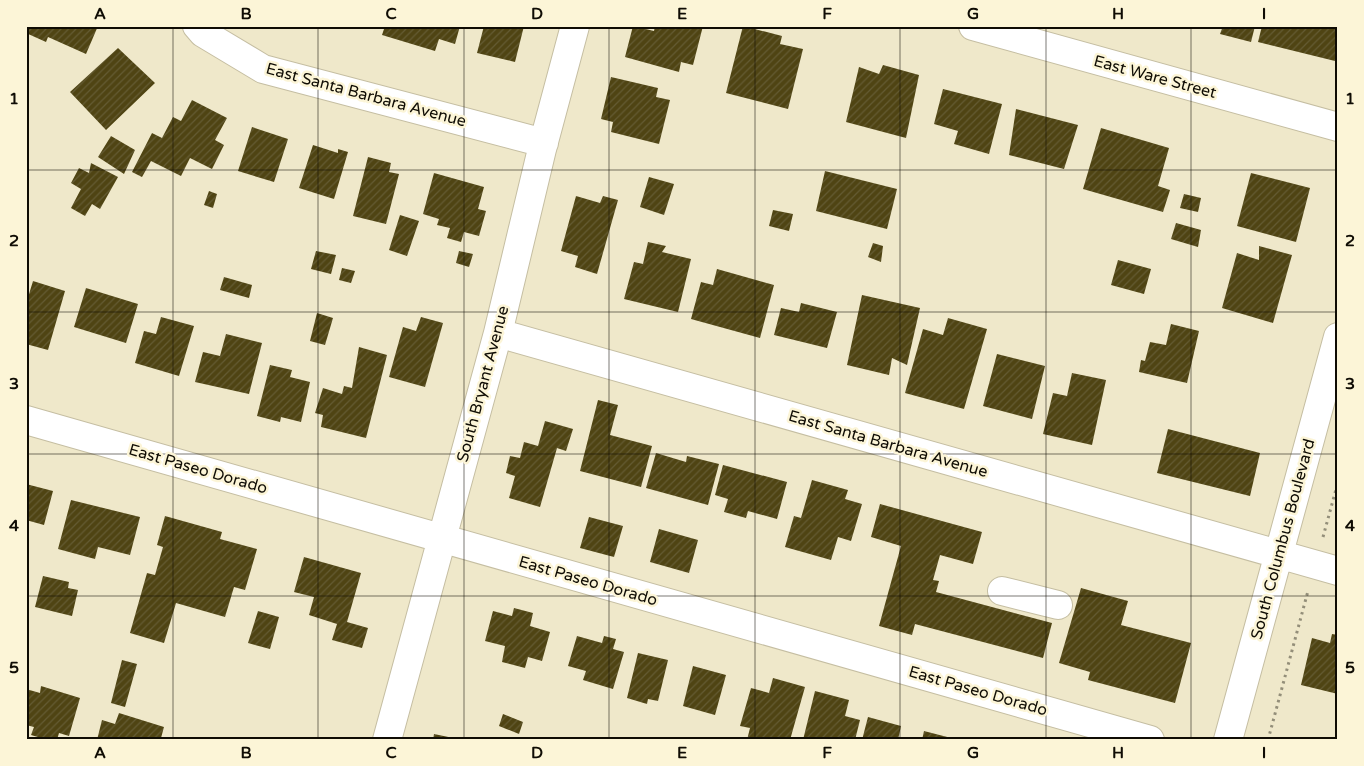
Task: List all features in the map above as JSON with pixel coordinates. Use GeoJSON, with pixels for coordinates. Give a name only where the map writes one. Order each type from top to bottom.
{"type":"FeatureCollection","features":[{"type":"Feature","properties":{"kind":"street","name":"East Santa Barbara Avenue"},"geometry":{"type":"LineString","coordinates":[[197,26],[203,33],[264,69],[544,143]]}},
{"type":"Feature","properties":{"kind":"street","name":"South Bryant Avenue"},"geometry":{"type":"LineString","coordinates":[[387,740],[498,333],[544,143],[575,26]]}},
{"type":"Feature","properties":{"kind":"street","name":"East Ware Street"},"geometry":{"type":"LineString","coordinates":[[973,26],[1338,127]]}},
{"type":"Feature","properties":{"kind":"street","name":"East Santa Barbara Avenue"},"geometry":{"type":"LineString","coordinates":[[498,333],[1279,556],[1338,571]]}},
{"type":"Feature","properties":{"kind":"street","name":"South Columbus Boulevard"},"geometry":{"type":"LineString","coordinates":[[1228,740],[1337,343]]}},
{"type":"Feature","properties":{"kind":"street","name":"East Paseo Dorado"},"geometry":{"type":"LineString","coordinates":[[26,420],[442,540],[1150,740]]}},
{"type":"Feature","properties":{"kind":"street"},"geometry":{"type":"LineString","coordinates":[[1002,591],[1058,605]]}},
{"type":"Feature","properties":{"kind":"path"},"geometry":{"type":"LineString","coordinates":[[1323,537],[1338,482]]}},
{"type":"Feature","properties":{"kind":"path"},"geometry":{"type":"LineString","coordinates":[[1268,740],[1310,586]]}},
{"type":"Feature","properties":{"kind":"building"},"geometry":{"type":"Polygon","coordinates":[[[28,26],[98,26],[86,54],[48,37],[46,42],[26,33],[28,26]]]}},
{"type":"Feature","properties":{"kind":"building"},"geometry":{"type":"Polygon","coordinates":[[[385,26],[460,26],[455,44],[439,39],[435,51],[382,35],[385,26]]]}},
{"type":"Feature","properties":{"kind":"building"},"geometry":{"type":"Polygon","coordinates":[[[484,26],[524,26],[515,62],[477,53],[484,26]]]}},
{"type":"Feature","properties":{"kind":"building"},"geometry":{"type":"Polygon","coordinates":[[[633,26],[654,31],[655,26],[703,26],[693,65],[681,62],[679,72],[625,57],[633,26]]]}},
{"type":"Feature","properties":{"kind":"building"},"geometry":{"type":"Polygon","coordinates":[[[743,26],[782,36],[780,44],[803,49],[788,109],[726,93],[743,26]]]}},
{"type":"Feature","properties":{"kind":"building"},"geometry":{"type":"Polygon","coordinates":[[[1223,26],[1255,26],[1251,42],[1220,34],[1223,26]]]}},
{"type":"Feature","properties":{"kind":"building"},"geometry":{"type":"Polygon","coordinates":[[[1262,26],[1338,26],[1338,51],[1335,61],[1258,42],[1262,26]]]}},
{"type":"Feature","properties":{"kind":"building"},"geometry":{"type":"Polygon","coordinates":[[[118,48],[155,83],[106,130],[70,92],[118,48]]]}},
{"type":"Feature","properties":{"kind":"building"},"geometry":{"type":"Polygon","coordinates":[[[883,65],[919,75],[906,138],[846,122],[859,67],[879,74],[883,65]]]}},
{"type":"Feature","properties":{"kind":"building"},"geometry":{"type":"Polygon","coordinates":[[[611,77],[658,88],[656,97],[670,100],[659,144],[611,132],[613,122],[601,119],[611,77]]]}},
{"type":"Feature","properties":{"kind":"building"},"geometry":{"type":"Polygon","coordinates":[[[943,89],[1002,104],[989,154],[954,144],[958,131],[934,124],[943,89]]]}},
{"type":"Feature","properties":{"kind":"building"},"geometry":{"type":"Polygon","coordinates":[[[192,100],[227,118],[215,140],[224,145],[212,169],[190,158],[181,176],[151,161],[142,177],[132,172],[152,133],[162,138],[173,117],[181,121],[192,100]]]}},
{"type":"Feature","properties":{"kind":"building"},"geometry":{"type":"Polygon","coordinates":[[[1016,109],[1078,125],[1064,169],[1009,155],[1016,109]]]}},
{"type":"Feature","properties":{"kind":"building"},"geometry":{"type":"Polygon","coordinates":[[[252,127],[288,139],[274,182],[238,171],[252,127]]]}},
{"type":"Feature","properties":{"kind":"building"},"geometry":{"type":"Polygon","coordinates":[[[1101,128],[1169,148],[1158,186],[1170,190],[1163,212],[1083,189],[1101,128]]]}},
{"type":"Feature","properties":{"kind":"building"},"geometry":{"type":"Polygon","coordinates":[[[111,136],[135,150],[124,174],[98,157],[111,136]]]}},
{"type":"Feature","properties":{"kind":"building"},"geometry":{"type":"Polygon","coordinates":[[[313,145],[338,153],[338,149],[348,152],[334,199],[299,188],[313,145]]]}},
{"type":"Feature","properties":{"kind":"building"},"geometry":{"type":"Polygon","coordinates":[[[368,157],[391,163],[389,172],[399,174],[386,224],[353,216],[368,157]]]}},
{"type":"Feature","properties":{"kind":"building"},"geometry":{"type":"Polygon","coordinates":[[[91,163],[118,177],[100,209],[92,204],[85,216],[71,208],[81,189],[71,183],[79,168],[89,173],[91,163]]]}},
{"type":"Feature","properties":{"kind":"building"},"geometry":{"type":"Polygon","coordinates":[[[825,171],[897,189],[887,229],[816,211],[825,171]]]}},
{"type":"Feature","properties":{"kind":"building"},"geometry":{"type":"Polygon","coordinates":[[[434,173],[484,187],[478,209],[486,211],[479,236],[464,232],[461,242],[447,238],[450,228],[437,225],[439,219],[423,214],[434,173]]]}},
{"type":"Feature","properties":{"kind":"building"},"geometry":{"type":"Polygon","coordinates":[[[1251,173],[1310,188],[1296,242],[1237,226],[1251,173]]]}},
{"type":"Feature","properties":{"kind":"building"},"geometry":{"type":"Polygon","coordinates":[[[649,177],[674,184],[664,215],[640,207],[649,177]]]}},
{"type":"Feature","properties":{"kind":"building"},"geometry":{"type":"Polygon","coordinates":[[[209,191],[217,194],[213,208],[204,205],[209,191]]]}},
{"type":"Feature","properties":{"kind":"building"},"geometry":{"type":"Polygon","coordinates":[[[1184,194],[1201,198],[1198,212],[1180,208],[1184,194]]]}},
{"type":"Feature","properties":{"kind":"building"},"geometry":{"type":"Polygon","coordinates":[[[576,196],[600,203],[603,196],[618,200],[597,274],[575,267],[578,256],[561,251],[576,196]]]}},
{"type":"Feature","properties":{"kind":"building"},"geometry":{"type":"Polygon","coordinates":[[[773,210],[793,214],[789,231],[769,226],[773,210]]]}},
{"type":"Feature","properties":{"kind":"building"},"geometry":{"type":"Polygon","coordinates":[[[400,215],[419,221],[407,256],[389,250],[400,215]]]}},
{"type":"Feature","properties":{"kind":"building"},"geometry":{"type":"Polygon","coordinates":[[[1176,223],[1201,230],[1198,247],[1171,239],[1176,223]]]}},
{"type":"Feature","properties":{"kind":"building"},"geometry":{"type":"Polygon","coordinates":[[[648,242],[666,246],[662,252],[691,259],[678,312],[624,299],[634,262],[643,264],[648,242]]]}},
{"type":"Feature","properties":{"kind":"building"},"geometry":{"type":"Polygon","coordinates":[[[873,243],[883,246],[881,262],[868,257],[873,243]]]}},
{"type":"Feature","properties":{"kind":"building"},"geometry":{"type":"Polygon","coordinates":[[[1259,246],[1292,255],[1273,323],[1222,308],[1237,253],[1259,260],[1259,246]]]}},
{"type":"Feature","properties":{"kind":"building"},"geometry":{"type":"Polygon","coordinates":[[[316,251],[336,255],[331,274],[311,269],[316,251]]]}},
{"type":"Feature","properties":{"kind":"building"},"geometry":{"type":"Polygon","coordinates":[[[459,251],[473,254],[469,267],[456,263],[459,251]]]}},
{"type":"Feature","properties":{"kind":"building"},"geometry":{"type":"Polygon","coordinates":[[[1118,260],[1151,269],[1144,294],[1111,285],[1118,260]]]}},
{"type":"Feature","properties":{"kind":"building"},"geometry":{"type":"Polygon","coordinates":[[[342,268],[355,271],[351,283],[339,280],[342,268]]]}},
{"type":"Feature","properties":{"kind":"building"},"geometry":{"type":"Polygon","coordinates":[[[717,269],[774,285],[760,338],[691,319],[701,282],[713,285],[717,269]]]}},
{"type":"Feature","properties":{"kind":"building"},"geometry":{"type":"Polygon","coordinates":[[[224,277],[252,285],[249,298],[220,290],[224,277]]]}},
{"type":"Feature","properties":{"kind":"building"},"geometry":{"type":"Polygon","coordinates":[[[33,281],[65,291],[48,350],[26,344],[26,304],[33,281]]]}},
{"type":"Feature","properties":{"kind":"building"},"geometry":{"type":"Polygon","coordinates":[[[86,288],[138,304],[126,343],[74,327],[86,288]]]}},
{"type":"Feature","properties":{"kind":"building"},"geometry":{"type":"Polygon","coordinates":[[[862,295],[920,308],[907,365],[892,358],[889,375],[847,365],[862,295]]]}},
{"type":"Feature","properties":{"kind":"building"},"geometry":{"type":"Polygon","coordinates":[[[801,303],[837,312],[827,348],[774,335],[781,308],[799,312],[801,303]]]}},
{"type":"Feature","properties":{"kind":"building"},"geometry":{"type":"Polygon","coordinates":[[[317,313],[333,318],[325,345],[310,341],[317,313]]]}},
{"type":"Feature","properties":{"kind":"building"},"geometry":{"type":"Polygon","coordinates":[[[161,317],[194,326],[179,376],[135,363],[144,331],[156,334],[161,317]]]}},
{"type":"Feature","properties":{"kind":"building"},"geometry":{"type":"Polygon","coordinates":[[[421,317],[443,323],[425,387],[389,377],[403,327],[416,331],[421,317]]]}},
{"type":"Feature","properties":{"kind":"building"},"geometry":{"type":"Polygon","coordinates":[[[948,318],[987,329],[964,409],[905,393],[923,329],[943,335],[948,318]]]}},
{"type":"Feature","properties":{"kind":"building"},"geometry":{"type":"Polygon","coordinates":[[[1171,324],[1199,331],[1187,383],[1139,372],[1141,360],[1145,361],[1150,342],[1166,345],[1171,324]]]}},
{"type":"Feature","properties":{"kind":"building"},"geometry":{"type":"Polygon","coordinates":[[[226,334],[262,343],[249,394],[195,382],[203,352],[220,356],[226,334]]]}},
{"type":"Feature","properties":{"kind":"building"},"geometry":{"type":"Polygon","coordinates":[[[359,347],[387,355],[366,438],[321,427],[323,415],[315,413],[323,388],[342,394],[344,386],[352,388],[359,347]]]}},
{"type":"Feature","properties":{"kind":"building"},"geometry":{"type":"Polygon","coordinates":[[[997,354],[1045,366],[1032,419],[983,406],[997,354]]]}},
{"type":"Feature","properties":{"kind":"building"},"geometry":{"type":"Polygon","coordinates":[[[270,365],[292,370],[290,377],[310,382],[301,422],[281,417],[280,422],[257,416],[270,365]]]}},
{"type":"Feature","properties":{"kind":"building"},"geometry":{"type":"Polygon","coordinates":[[[1072,373],[1106,380],[1092,445],[1043,434],[1053,393],[1067,396],[1072,373]]]}},
{"type":"Feature","properties":{"kind":"building"},"geometry":{"type":"Polygon","coordinates":[[[598,400],[618,405],[610,435],[652,446],[641,487],[580,471],[598,400]]]}},
{"type":"Feature","properties":{"kind":"building"},"geometry":{"type":"Polygon","coordinates":[[[545,421],[573,429],[566,451],[557,448],[540,507],[509,498],[515,476],[506,473],[510,456],[520,458],[524,442],[538,446],[545,421]]]}},
{"type":"Feature","properties":{"kind":"building"},"geometry":{"type":"Polygon","coordinates":[[[1168,429],[1260,453],[1250,496],[1157,473],[1168,429]]]}},
{"type":"Feature","properties":{"kind":"building"},"geometry":{"type":"Polygon","coordinates":[[[656,453],[686,462],[687,456],[719,464],[708,505],[646,488],[656,453]]]}},
{"type":"Feature","properties":{"kind":"building"},"geometry":{"type":"Polygon","coordinates":[[[723,465],[787,482],[777,519],[748,511],[746,518],[724,512],[728,499],[715,495],[723,465]]]}},
{"type":"Feature","properties":{"kind":"building"},"geometry":{"type":"Polygon","coordinates":[[[812,480],[848,490],[845,499],[862,504],[851,541],[838,537],[831,560],[785,547],[794,516],[801,518],[812,480]]]}},
{"type":"Feature","properties":{"kind":"building"},"geometry":{"type":"Polygon","coordinates":[[[26,484],[53,491],[44,525],[26,520],[26,484]]]}},
{"type":"Feature","properties":{"kind":"building"},"geometry":{"type":"Polygon","coordinates":[[[71,500],[140,517],[130,555],[98,547],[95,559],[58,549],[71,500]]]}},
{"type":"Feature","properties":{"kind":"building"},"geometry":{"type":"Polygon","coordinates":[[[880,504],[982,532],[973,564],[940,555],[933,580],[939,581],[936,592],[1052,623],[1043,658],[915,624],[912,635],[879,626],[901,546],[871,537],[880,504]]]}},
{"type":"Feature","properties":{"kind":"building"},"geometry":{"type":"Polygon","coordinates":[[[165,516],[222,532],[220,539],[257,549],[245,590],[234,587],[225,617],[176,603],[164,643],[130,633],[147,573],[155,575],[163,547],[157,545],[165,516]]]}},
{"type":"Feature","properties":{"kind":"building"},"geometry":{"type":"Polygon","coordinates":[[[589,517],[623,526],[614,557],[580,548],[589,517]]]}},
{"type":"Feature","properties":{"kind":"building"},"geometry":{"type":"Polygon","coordinates":[[[659,529],[698,540],[689,573],[650,562],[659,529]]]}},
{"type":"Feature","properties":{"kind":"building"},"geometry":{"type":"Polygon","coordinates":[[[304,557],[361,573],[347,622],[368,628],[362,648],[332,640],[337,624],[309,615],[314,597],[294,592],[304,557]]]}},
{"type":"Feature","properties":{"kind":"building"},"geometry":{"type":"Polygon","coordinates":[[[43,576],[69,582],[68,588],[78,590],[72,616],[35,607],[43,576]]]}},
{"type":"Feature","properties":{"kind":"building"},"geometry":{"type":"Polygon","coordinates":[[[1081,588],[1128,601],[1121,625],[1191,643],[1175,703],[1088,680],[1090,672],[1059,663],[1081,588]]]}},
{"type":"Feature","properties":{"kind":"building"},"geometry":{"type":"Polygon","coordinates":[[[514,608],[533,613],[530,626],[550,632],[542,661],[528,657],[525,668],[502,662],[505,646],[485,641],[493,611],[512,616],[514,608]]]}},
{"type":"Feature","properties":{"kind":"building"},"geometry":{"type":"Polygon","coordinates":[[[258,611],[279,617],[270,649],[248,643],[258,611]]]}},
{"type":"Feature","properties":{"kind":"building"},"geometry":{"type":"Polygon","coordinates":[[[1332,634],[1338,635],[1338,694],[1301,685],[1312,638],[1330,643],[1332,634]]]}},
{"type":"Feature","properties":{"kind":"building"},"geometry":{"type":"Polygon","coordinates":[[[577,636],[602,643],[604,636],[616,639],[613,649],[624,652],[613,689],[583,680],[586,671],[568,666],[577,636]]]}},
{"type":"Feature","properties":{"kind":"building"},"geometry":{"type":"Polygon","coordinates":[[[638,653],[668,660],[658,701],[648,699],[647,704],[627,698],[638,653]]]}},
{"type":"Feature","properties":{"kind":"building"},"geometry":{"type":"Polygon","coordinates":[[[122,660],[137,664],[125,707],[111,703],[122,660]]]}},
{"type":"Feature","properties":{"kind":"building"},"geometry":{"type":"Polygon","coordinates":[[[693,666],[726,675],[715,715],[683,706],[693,666]]]}},
{"type":"Feature","properties":{"kind":"building"},"geometry":{"type":"Polygon","coordinates":[[[773,678],[805,687],[790,740],[747,740],[750,728],[740,726],[751,688],[769,693],[773,678]]]}},
{"type":"Feature","properties":{"kind":"building"},"geometry":{"type":"Polygon","coordinates":[[[41,686],[80,698],[69,736],[59,733],[57,740],[48,740],[31,735],[34,727],[26,725],[26,689],[40,693],[41,686]]]}},
{"type":"Feature","properties":{"kind":"building"},"geometry":{"type":"Polygon","coordinates":[[[815,691],[849,700],[845,716],[860,720],[855,740],[803,740],[815,691]]]}},
{"type":"Feature","properties":{"kind":"building"},"geometry":{"type":"Polygon","coordinates":[[[119,713],[164,727],[161,738],[164,740],[97,740],[102,720],[115,724],[119,713]]]}},
{"type":"Feature","properties":{"kind":"building"},"geometry":{"type":"Polygon","coordinates":[[[503,714],[523,722],[519,734],[499,726],[503,714]]]}},
{"type":"Feature","properties":{"kind":"building"},"geometry":{"type":"Polygon","coordinates":[[[868,717],[901,726],[898,740],[862,740],[868,717]]]}},
{"type":"Feature","properties":{"kind":"building"},"geometry":{"type":"Polygon","coordinates":[[[924,731],[955,739],[955,740],[922,740],[924,731]]]}},
{"type":"Feature","properties":{"kind":"building"},"geometry":{"type":"Polygon","coordinates":[[[434,734],[458,739],[458,740],[433,740],[434,734]]]}}]}
